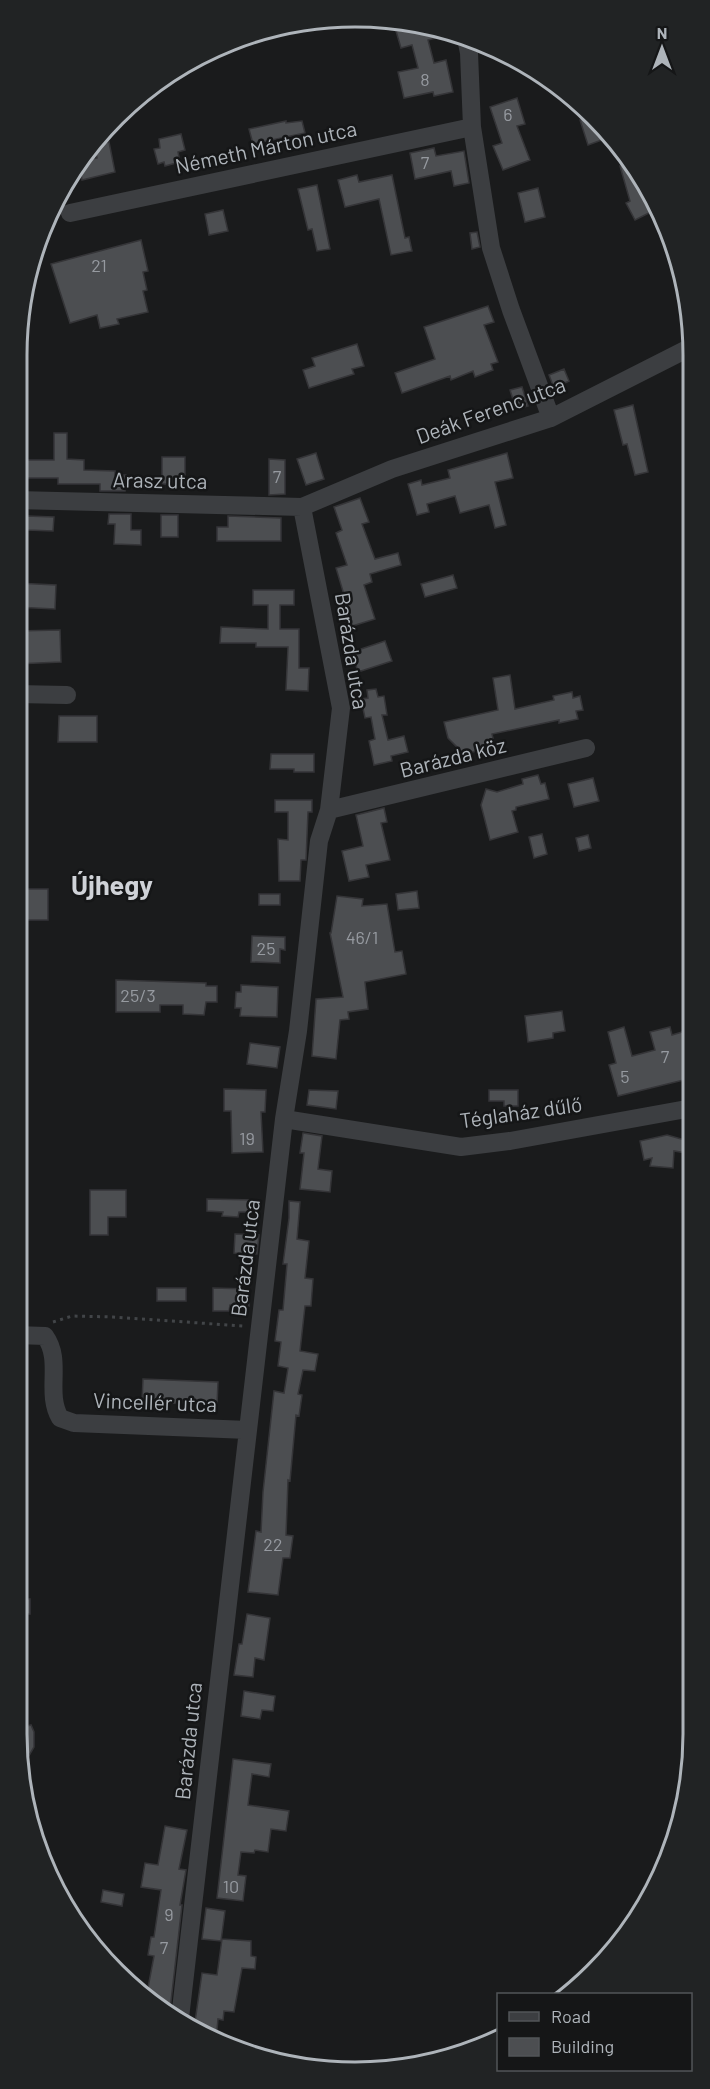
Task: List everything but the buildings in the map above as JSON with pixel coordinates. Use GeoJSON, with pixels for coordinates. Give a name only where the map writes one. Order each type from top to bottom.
{"type":"FeatureCollection","features":[{"type":"Feature","properties":{"kind":"street"},"geometry":{"type":"LineString","coordinates":[[468,47],[472,126],[491,248],[551,418]]}},
{"type":"Feature","properties":{"kind":"street","name":"Németh Márton utca"},"geometry":{"type":"LineString","coordinates":[[70,213],[472,126]]}},
{"type":"Feature","properties":{"kind":"street","name":"Deák Ferenc utca"},"geometry":{"type":"LineString","coordinates":[[302,507],[392,469],[551,418],[683,351]]}},
{"type":"Feature","properties":{"kind":"street","name":"Arasz utca"},"geometry":{"type":"LineString","coordinates":[[27,500],[302,507]]}},
{"type":"Feature","properties":{"kind":"street","name":"Barázda utca"},"geometry":{"type":"LineString","coordinates":[[181,2012],[284,1119],[298,1031],[319,841],[329,810],[341,708],[302,507]]}},
{"type":"Feature","properties":{"kind":"street"},"geometry":{"type":"LineString","coordinates":[[27,694],[67,695]]}},
{"type":"Feature","properties":{"kind":"street","name":"Barázda köz"},"geometry":{"type":"LineString","coordinates":[[329,810],[586,748]]}},
{"type":"Feature","properties":{"kind":"street","name":"Téglaház dűlő"},"geometry":{"type":"LineString","coordinates":[[284,1119],[461,1147],[510,1141],[683,1110]]}},
{"type":"Feature","properties":{"kind":"street"},"geometry":{"type":"LineString","coordinates":[[27,1335],[37,1335]]}},
{"type":"Feature","properties":{"kind":"street","name":"Vincellér utca"},"geometry":{"type":"LineString","coordinates":[[37,1335],[45,1336],[52,1346],[54,1365],[52,1393],[60,1418],[74,1423],[248,1430]]}},
{"type":"Feature","properties":{"kind":"path"},"geometry":{"type":"LineString","coordinates":[[37,1335],[55,1321],[72,1316],[260,1327]]}},
{"type":"Feature","properties":{"kind":"district","name":"Újhegy"},"geometry":{"type":"Point","coordinates":[112,886]}}]}
